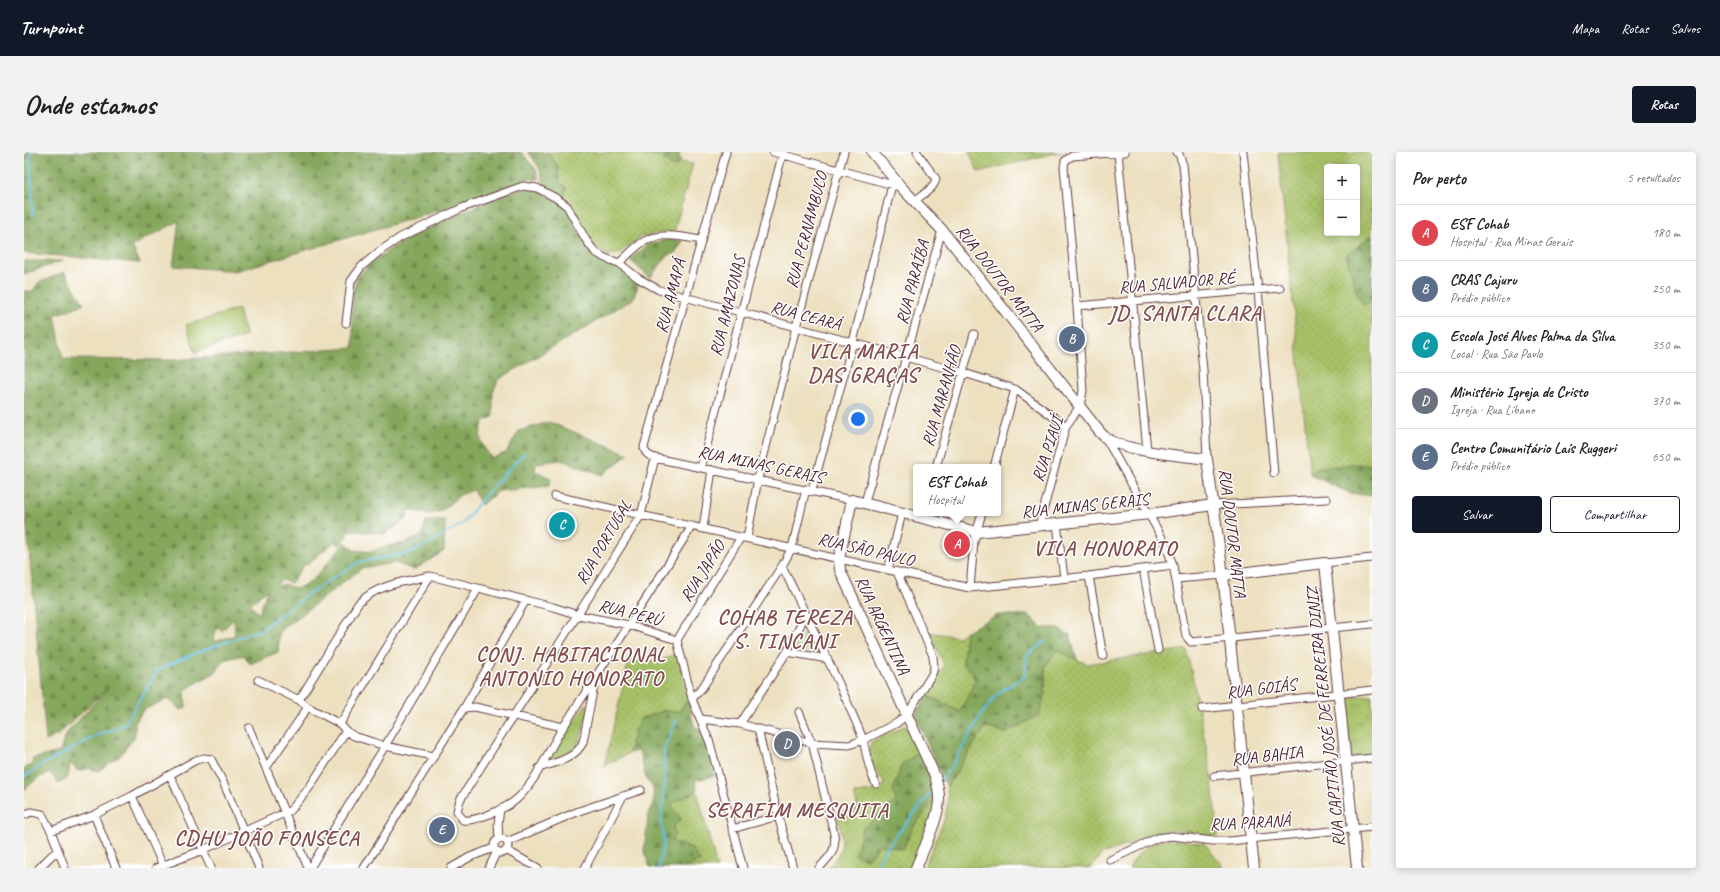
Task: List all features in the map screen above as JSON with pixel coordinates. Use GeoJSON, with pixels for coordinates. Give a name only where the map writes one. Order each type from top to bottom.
{"type":"FeatureCollection","features":[{"type":"Feature","properties":{"kind":"street","name":"RUA AMAPÁ"},"geometry":{"type":"LineString","coordinates":[[655,458],[648,456],[644,447],[726,152]]}},
{"type":"Feature","properties":{"kind":"street"},"geometry":{"type":"LineString","coordinates":[[692,699],[702,688],[782,566],[792,548],[853,342],[896,186],[774,152]]}},
{"type":"Feature","properties":{"kind":"street","name":"RUA PERNAMBUCO"},"geometry":{"type":"LineString","coordinates":[[758,479],[796,327],[844,152]]}},
{"type":"Feature","properties":{"kind":"street","name":"RUA DOUTOR MATTA"},"geometry":{"type":"LineString","coordinates":[[872,152],[896,186],[914,201],[942,230],[1095,426],[1106,438],[1121,444],[1147,450],[1207,459],[1223,575],[1254,868]]}},
{"type":"Feature","properties":{"kind":"street"},"geometry":{"type":"LineString","coordinates":[[914,201],[931,188],[935,184],[936,179],[917,152]]}},
{"type":"Feature","properties":{"kind":"street"},"geometry":{"type":"LineString","coordinates":[[1118,152],[1147,450]]}},
{"type":"Feature","properties":{"kind":"street"},"geometry":{"type":"LineString","coordinates":[[1080,406],[1083,380],[1064,167],[1065,161],[1072,156],[1125,152]]}},
{"type":"Feature","properties":{"kind":"street"},"geometry":{"type":"LineString","coordinates":[[1176,152],[1179,154],[1183,165],[1203,370],[1207,459]]}},
{"type":"Feature","properties":{"kind":"street"},"geometry":{"type":"LineString","coordinates":[[1243,152],[1258,290],[1274,473]]}},
{"type":"Feature","properties":{"kind":"street","name":"RUA AMAZONAS"},"geometry":{"type":"LineString","coordinates":[[701,468],[782,153]]}},
{"type":"Feature","properties":{"kind":"street","name":"RUA CEARÁ"},"geometry":{"type":"LineString","coordinates":[[346,323],[351,281],[362,266],[380,251],[401,237],[462,208],[523,186],[537,188],[556,198],[567,206],[586,240],[595,252],[605,258],[619,263],[638,278],[659,290],[853,342],[1015,389],[1066,426]]}},
{"type":"Feature","properties":{"kind":"street","name":"RUA PARAÍBA"},"geometry":{"type":"LineString","coordinates":[[865,502],[942,230]]}},
{"type":"Feature","properties":{"kind":"street"},"geometry":{"type":"LineString","coordinates":[[619,263],[644,242],[659,236],[676,236],[701,240]]}},
{"type":"Feature","properties":{"kind":"street","name":"RUA SALVADOR RÉ"},"geometry":{"type":"LineString","coordinates":[[1077,306],[1280,288]]}},
{"type":"Feature","properties":{"kind":"street","name":"RUA MARANHÃO"},"geometry":{"type":"LineString","coordinates":[[937,464],[974,334]]}},
{"type":"Feature","properties":{"kind":"street"},"geometry":{"type":"LineString","coordinates":[[995,464],[1015,389]]}},
{"type":"Feature","properties":{"kind":"street","name":"RUA PIAUÍ"},"geometry":{"type":"LineString","coordinates":[[1039,526],[1066,426],[1080,406]]}},
{"type":"Feature","properties":{"kind":"street"},"geometry":{"type":"LineString","coordinates":[[1106,438],[1165,543],[1173,565],[1186,636],[1191,642],[1195,643],[1332,627],[1372,624]]}},
{"type":"Feature","properties":{"kind":"street","name":"RUA MINAS GERAIS"},"geometry":{"type":"LineString","coordinates":[[655,458],[865,502],[902,513],[913,514]]}},
{"type":"Feature","properties":{"kind":"street","name":"RUA PORTUGAL"},"geometry":{"type":"LineString","coordinates":[[500,809],[468,821],[463,820],[457,811],[460,800],[640,515],[655,458]]}},
{"type":"Feature","properties":{"kind":"street"},"geometry":{"type":"LineString","coordinates":[[703,528],[712,470]]}},
{"type":"Feature","properties":{"kind":"street","name":"RUA JAPÃO"},"geometry":{"type":"LineString","coordinates":[[677,640],[744,538],[758,479]]}},
{"type":"Feature","properties":{"kind":"street","name":"RUA SÃO PAULO"},"geometry":{"type":"LineString","coordinates":[[555,496],[970,588],[1088,576],[1173,565]]}},
{"type":"Feature","properties":{"kind":"street","name":"RUA MINAS GERAIS"},"geometry":{"type":"LineString","coordinates":[[925,516],[977,532],[1150,514],[1213,505],[1327,499]]}},
{"type":"Feature","properties":{"kind":"street","name":"RUA ARGENTINA"},"geometry":{"type":"LineString","coordinates":[[852,500],[840,559],[840,570],[935,776],[939,788],[940,798],[938,809],[916,868]]}},
{"type":"Feature","properties":{"kind":"street"},"geometry":{"type":"LineString","coordinates":[[888,570],[902,513]]}},
{"type":"Feature","properties":{"kind":"street"},"geometry":{"type":"LineString","coordinates":[[970,588],[974,541],[981,516]]}},
{"type":"Feature","properties":{"kind":"street"},"geometry":{"type":"LineString","coordinates":[[1057,524],[1064,578]]}},
{"type":"Feature","properties":{"kind":"street"},"geometry":{"type":"LineString","coordinates":[[489,868],[495,850],[495,842],[499,839],[498,824],[500,809],[518,798],[539,768],[563,727],[596,678],[692,526]]}},
{"type":"Feature","properties":{"kind":"street"},"geometry":{"type":"LineString","coordinates":[[1176,579],[1372,558]]}},
{"type":"Feature","properties":{"kind":"street","name":"RUA CAPITÃO JOSÉ DE FERREIRA DINIZ"},"geometry":{"type":"LineString","coordinates":[[1325,563],[1357,868]]}},
{"type":"Feature","properties":{"kind":"street"},"geometry":{"type":"LineString","coordinates":[[782,566],[828,659],[863,740],[872,778],[876,784]]}},
{"type":"Feature","properties":{"kind":"street"},"geometry":{"type":"LineString","coordinates":[[1143,569],[1158,650]]}},
{"type":"Feature","properties":{"kind":"street"},"geometry":{"type":"LineString","coordinates":[[701,719],[740,724],[812,743],[849,745],[863,740],[897,723],[907,715],[932,674],[934,668],[933,656],[897,572]]}},
{"type":"Feature","properties":{"kind":"street"},"geometry":{"type":"LineString","coordinates":[[298,700],[358,604],[365,596],[401,582],[430,576]]}},
{"type":"Feature","properties":{"kind":"street"},"geometry":{"type":"LineString","coordinates":[[340,724],[430,576]]}},
{"type":"Feature","properties":{"kind":"street","name":"RUA PERÚ"},"geometry":{"type":"LineString","coordinates":[[430,576],[553,607],[578,615],[629,625],[677,640]]}},
{"type":"Feature","properties":{"kind":"street"},"geometry":{"type":"LineString","coordinates":[[1088,576],[1103,656]]}},
{"type":"Feature","properties":{"kind":"street"},"geometry":{"type":"LineString","coordinates":[[309,868],[385,746],[478,589]]}},
{"type":"Feature","properties":{"kind":"street"},"geometry":{"type":"LineString","coordinates":[[364,868],[464,708],[526,600]]}},
{"type":"Feature","properties":{"kind":"street"},"geometry":{"type":"LineString","coordinates":[[740,724],[787,652],[806,614]]}},
{"type":"Feature","properties":{"kind":"street"},"geometry":{"type":"LineString","coordinates":[[677,640],[692,699],[710,743],[743,868]]}},
{"type":"Feature","properties":{"kind":"street"},"geometry":{"type":"LineString","coordinates":[[787,652],[828,659]]}},
{"type":"Feature","properties":{"kind":"street"},"geometry":{"type":"LineString","coordinates":[[539,768],[560,761],[580,750],[588,722],[596,678]]}},
{"type":"Feature","properties":{"kind":"street"},"geometry":{"type":"LineString","coordinates":[[258,680],[298,700],[340,724],[346,731],[354,736],[385,746],[433,756]]}},
{"type":"Feature","properties":{"kind":"street","name":"RUA GOIÁS"},"geometry":{"type":"LineString","coordinates":[[1202,709],[1372,690]]}},
{"type":"Feature","properties":{"kind":"street"},"geometry":{"type":"LineString","coordinates":[[464,708],[475,706],[563,727]]}},
{"type":"Feature","properties":{"kind":"street"},"geometry":{"type":"LineString","coordinates":[[266,768],[308,707]]}},
{"type":"Feature","properties":{"kind":"street"},"geometry":{"type":"LineString","coordinates":[[799,712],[812,743],[836,844],[832,853],[819,868]]}},
{"type":"Feature","properties":{"kind":"street"},"geometry":{"type":"LineString","coordinates":[[249,728],[284,814],[309,868]]}},
{"type":"Feature","properties":{"kind":"street"},"geometry":{"type":"LineString","coordinates":[[758,729],[778,816],[793,868]]}},
{"type":"Feature","properties":{"kind":"street"},"geometry":{"type":"LineString","coordinates":[[132,796],[161,867],[203,850],[291,810],[300,801],[346,731]]}},
{"type":"Feature","properties":{"kind":"street"},"geometry":{"type":"LineString","coordinates":[[51,831],[94,815],[132,796],[196,760],[204,758],[211,759],[215,765],[259,868]]}},
{"type":"Feature","properties":{"kind":"street","name":"RUA BAHIA"},"geometry":{"type":"LineString","coordinates":[[1214,776],[1372,758]]}},
{"type":"Feature","properties":{"kind":"street"},"geometry":{"type":"LineString","coordinates":[[170,775],[211,868]]}},
{"type":"Feature","properties":{"kind":"street"},"geometry":{"type":"LineString","coordinates":[[499,839],[507,842],[579,811],[641,790]]}},
{"type":"Feature","properties":{"kind":"street"},"geometry":{"type":"LineString","coordinates":[[585,868],[623,796]]}},
{"type":"Feature","properties":{"kind":"street"},"geometry":{"type":"LineString","coordinates":[[24,815],[31,812],[42,814],[51,831],[65,868]]}},
{"type":"Feature","properties":{"kind":"street"},"geometry":{"type":"LineString","coordinates":[[94,815],[116,868]]}},
{"type":"Feature","properties":{"kind":"street"},"geometry":{"type":"LineString","coordinates":[[732,829],[778,816]]}},
{"type":"Feature","properties":{"kind":"street","name":"RUA PARANÁ"},"geometry":{"type":"LineString","coordinates":[[1110,860],[1157,838],[1172,836],[1213,842],[1372,827]]}},
{"type":"Feature","properties":{"kind":"street"},"geometry":{"type":"LineString","coordinates":[[506,850],[507,842]]}},
{"type":"Feature","properties":{"kind":"street"},"geometry":{"type":"LineString","coordinates":[[451,868],[470,857],[495,850],[501,853],[506,850]]}},
{"type":"Feature","properties":{"kind":"street"},"geometry":{"type":"LineString","coordinates":[[506,850],[538,868]]}},
{"type":"Feature","properties":{"kind":"street"},"geometry":{"type":"LineString","coordinates":[[40,868],[52,855],[58,851]]}},
{"type":"Feature","properties":{"kind":"green space"},"geometry":{"type":"Polygon","coordinates":[[[24,152],[521,152],[536,170],[539,179],[526,179],[481,198],[236,271],[173,266],[179,221],[132,246],[140,263],[24,253],[24,152]]]}},
{"type":"Feature","properties":{"kind":"green space"},"geometry":{"type":"Polygon","coordinates":[[[528,152],[548,152],[558,166],[559,182],[567,188],[564,196],[544,184],[539,167],[528,152]]]}},
{"type":"Feature","properties":{"kind":"green space"},"geometry":{"type":"Polygon","coordinates":[[[548,152],[624,152],[661,157],[674,167],[680,162],[693,164],[674,232],[668,231],[641,237],[620,253],[607,256],[595,247],[570,201],[564,196],[567,188],[559,182],[558,166],[548,152]]]}},
{"type":"Feature","properties":{"kind":"green space"},"geometry":{"type":"Polygon","coordinates":[[[624,152],[679,152],[680,162],[674,167],[661,157],[624,152]]]}},
{"type":"Feature","properties":{"kind":"green space"},"geometry":{"type":"Polygon","coordinates":[[[969,152],[1060,152],[978,172],[969,152]]]}},
{"type":"Feature","properties":{"kind":"green space"},"geometry":{"type":"Polygon","coordinates":[[[1278,152],[1372,152],[1372,475],[1310,475],[1278,152]]]}},
{"type":"Feature","properties":{"kind":"green space"},"geometry":{"type":"Polygon","coordinates":[[[516,190],[537,190],[565,205],[590,251],[605,263],[623,268],[640,281],[633,299],[498,380],[493,393],[493,417],[484,421],[481,432],[481,441],[492,458],[506,453],[519,431],[549,422],[629,454],[602,475],[561,460],[536,463],[535,471],[551,478],[549,486],[499,491],[481,505],[473,490],[460,495],[440,512],[429,514],[407,510],[407,519],[385,534],[350,530],[340,545],[334,542],[310,562],[304,565],[291,583],[281,580],[276,587],[284,584],[296,589],[313,580],[345,542],[354,550],[372,552],[381,547],[406,543],[422,535],[426,521],[445,520],[444,551],[414,570],[396,563],[362,568],[279,632],[278,652],[250,664],[244,655],[223,660],[216,672],[185,690],[186,707],[181,710],[168,699],[143,710],[135,724],[135,736],[120,756],[98,771],[89,768],[78,771],[70,763],[68,778],[58,784],[51,773],[39,777],[24,790],[24,768],[33,765],[32,759],[60,752],[65,735],[109,687],[59,734],[46,741],[24,494],[24,291],[33,291],[38,283],[64,272],[84,304],[55,315],[63,359],[171,360],[353,348],[352,304],[354,287],[356,281],[366,268],[383,254],[428,228],[516,190]],[[267,591],[250,604],[259,614],[267,591]],[[234,619],[222,631],[217,628],[213,640],[217,641],[235,635],[234,619]]]}},
{"type":"Feature","properties":{"kind":"green space"},"geometry":{"type":"Polygon","coordinates":[[[1372,237],[1372,301],[1364,305],[1358,297],[1346,255],[1372,237]]]}},
{"type":"Feature","properties":{"kind":"green space"},"geometry":{"type":"Polygon","coordinates":[[[669,239],[683,241],[675,253],[668,255],[650,278],[630,260],[647,244],[669,239]]]}},
{"type":"Feature","properties":{"kind":"green space"},"geometry":{"type":"Polygon","coordinates":[[[24,261],[62,261],[24,274],[24,261]]]}},
{"type":"Feature","properties":{"kind":"green space"},"geometry":{"type":"Polygon","coordinates":[[[238,309],[246,336],[195,352],[186,325],[238,309]]]}},
{"type":"Feature","properties":{"kind":"green space"},"geometry":{"type":"Polygon","coordinates":[[[1353,464],[1372,465],[1372,496],[1350,493],[1310,475],[1316,468],[1353,464]]]}},
{"type":"Feature","properties":{"kind":"green space"},"geometry":{"type":"Polygon","coordinates":[[[998,615],[1029,615],[1042,628],[1057,628],[1070,635],[1077,660],[1057,650],[1045,666],[1045,695],[1039,715],[1006,733],[985,727],[947,787],[915,715],[927,695],[960,712],[975,682],[972,671],[963,664],[966,631],[998,615]]]}},
{"type":"Feature","properties":{"kind":"green space"},"geometry":{"type":"Polygon","coordinates":[[[806,629],[811,629],[824,654],[793,650],[806,629]]]}},
{"type":"Feature","properties":{"kind":"green space"},"geometry":{"type":"Polygon","coordinates":[[[966,631],[963,664],[972,671],[975,682],[960,712],[927,695],[944,665],[929,632],[959,637],[966,631]]]}},
{"type":"Feature","properties":{"kind":"green space"},"geometry":{"type":"Polygon","coordinates":[[[1186,649],[1211,772],[1218,837],[1179,830],[1166,831],[1102,854],[1091,868],[924,868],[945,818],[948,801],[947,787],[985,727],[1006,733],[1045,695],[1045,666],[1057,650],[1087,664],[1186,649]]]}},
{"type":"Feature","properties":{"kind":"green space"},"geometry":{"type":"Polygon","coordinates":[[[677,653],[688,699],[679,712],[662,711],[635,729],[629,753],[604,766],[630,656],[658,662],[677,653]]]}},
{"type":"Feature","properties":{"kind":"green space"},"geometry":{"type":"Polygon","coordinates":[[[1372,695],[1372,755],[1350,757],[1345,698],[1372,695]]]}},
{"type":"Feature","properties":{"kind":"green space"},"geometry":{"type":"Polygon","coordinates":[[[688,699],[694,726],[704,732],[715,776],[695,780],[697,791],[671,804],[681,819],[673,827],[675,834],[672,841],[692,849],[700,861],[683,868],[650,868],[644,850],[649,811],[654,801],[653,788],[646,779],[639,751],[629,753],[635,729],[641,718],[662,711],[679,712],[688,699]]]}},
{"type":"Feature","properties":{"kind":"green space"},"geometry":{"type":"Polygon","coordinates":[[[586,704],[589,708],[577,750],[549,761],[548,759],[586,704]]]}},
{"type":"Feature","properties":{"kind":"green space"},"geometry":{"type":"Polygon","coordinates":[[[904,726],[909,728],[920,752],[893,789],[896,801],[863,828],[867,859],[880,845],[903,849],[913,827],[936,798],[935,812],[913,868],[828,868],[839,854],[842,842],[837,813],[858,809],[854,794],[883,788],[884,781],[877,773],[870,758],[869,747],[871,742],[904,726]]]}},
{"type":"Feature","properties":{"kind":"green space"},"geometry":{"type":"Polygon","coordinates":[[[920,752],[934,785],[936,798],[913,827],[903,849],[880,845],[867,859],[855,855],[863,828],[896,801],[893,789],[902,764],[920,752]]]}},
{"type":"Feature","properties":{"kind":"green space"},"geometry":{"type":"Polygon","coordinates":[[[697,791],[717,868],[683,868],[700,861],[692,849],[672,841],[673,827],[671,804],[697,791]]]}},
{"type":"Feature","properties":{"kind":"green space"},"geometry":{"type":"Polygon","coordinates":[[[1167,839],[1204,843],[1221,863],[1222,868],[1129,868],[1140,852],[1148,846],[1167,839]]]}},
{"type":"Feature","properties":{"kind":"waterway"},"geometry":{"type":"LineString","coordinates":[[31,152],[30,160],[33,216]]}},
{"type":"Feature","properties":{"kind":"waterway"},"geometry":{"type":"LineString","coordinates":[[24,777],[40,766],[98,735],[124,725],[158,670],[198,652],[262,629],[311,592],[359,562],[414,552],[462,524],[489,491],[524,453]]}},
{"type":"Feature","properties":{"kind":"waterway"},"geometry":{"type":"LineString","coordinates":[[940,782],[955,761],[981,715],[997,695],[1025,676],[1027,655],[1046,641]]}},
{"type":"Feature","properties":{"kind":"waterway"},"geometry":{"type":"LineString","coordinates":[[658,868],[664,842],[661,819],[665,781],[664,749],[677,719]]}},
{"type":"Feature","properties":{"kind":"waterway"},"geometry":{"type":"LineString","coordinates":[[876,868],[884,851],[935,788]]}},
{"type":"Feature","properties":{"kind":"place","name":"CRAS Cajuru"},"geometry":{"type":"Point","coordinates":[1072,339]}},
{"type":"Feature","properties":{"kind":"place","name":"Escola José Alves Palma da Silva"},"geometry":{"type":"Point","coordinates":[562,525]}},
{"type":"Feature","properties":{"kind":"place","name":"ESF Cohab"},"geometry":{"type":"Point","coordinates":[957,544]}},
{"type":"Feature","properties":{"kind":"place","name":"Ministério Igreja de Cristo"},"geometry":{"type":"Point","coordinates":[787,744]}},
{"type":"Feature","properties":{"kind":"place","name":"Centro Comunitário Laís Ruggeri"},"geometry":{"type":"Point","coordinates":[442,830]}},
{"type":"Feature","properties":{"kind":"district","name":"JD. SANTA CLARA"},"geometry":{"type":"Point","coordinates":[1185,313]}},
{"type":"Feature","properties":{"kind":"district","name":"VILA MARIA DAS GRAÇAS"},"geometry":{"type":"Point","coordinates":[863,363]}},
{"type":"Feature","properties":{"kind":"district","name":"VILA HONORATO"},"geometry":{"type":"Point","coordinates":[1105,548]}},
{"type":"Feature","properties":{"kind":"district","name":"COHAB TEREZA S. TINCANI"},"geometry":{"type":"Point","coordinates":[785,629]}},
{"type":"Feature","properties":{"kind":"district","name":"CONJ. HABITACIONAL ANTONIO HONORATO"},"geometry":{"type":"Point","coordinates":[571,666]}},
{"type":"Feature","properties":{"kind":"district","name":"SERAFIM MESQUITA"},"geometry":{"type":"Point","coordinates":[797,810]}},
{"type":"Feature","properties":{"kind":"district","name":"CDHU JOÃO FONSECA"},"geometry":{"type":"Point","coordinates":[267,838]}}]}
